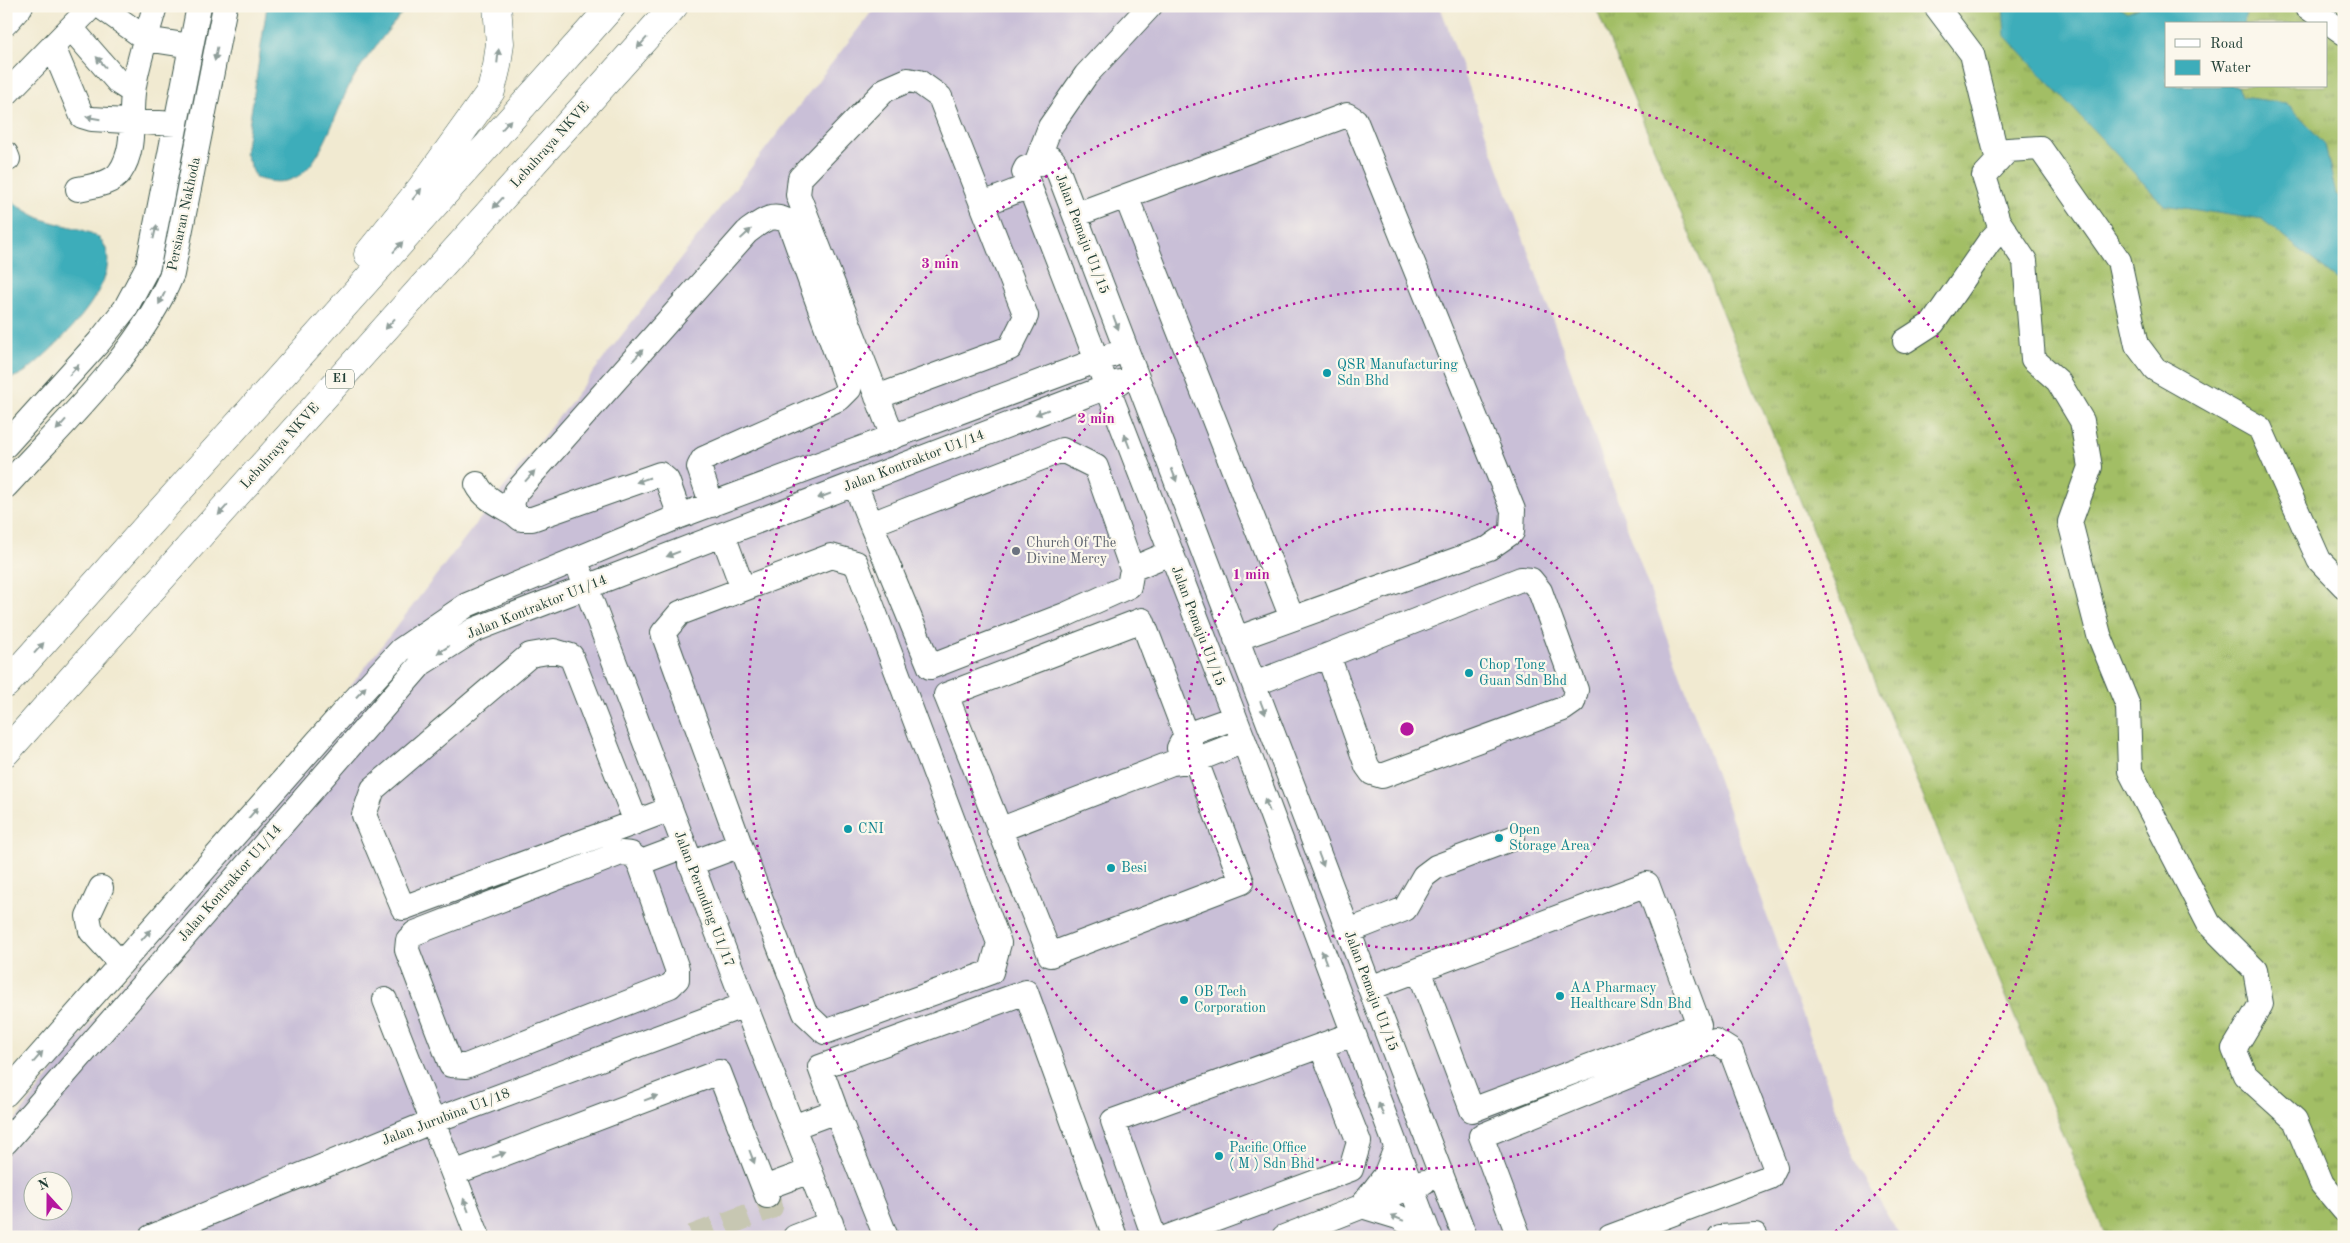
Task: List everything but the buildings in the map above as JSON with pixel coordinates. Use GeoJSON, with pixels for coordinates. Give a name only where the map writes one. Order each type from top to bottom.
{"type":"FeatureCollection","features":[{"type":"Feature","properties":{"kind":"highway"},"geometry":{"type":"LineString","coordinates":[[133,545],[422,187],[491,91],[500,43],[497,6]]}},
{"type":"Feature","properties":{"kind":"highway"},"geometry":{"type":"LineString","coordinates":[[6,684],[133,545],[612,6]]}},
{"type":"Feature","properties":{"kind":"highway","name":"Lebuhraya NKVE"},"geometry":{"type":"LineString","coordinates":[[6,752],[674,6]]}},
{"type":"Feature","properties":{"kind":"street"},"geometry":{"type":"LineString","coordinates":[[6,94],[92,6]]}},
{"type":"Feature","properties":{"kind":"street"},"geometry":{"type":"LineString","coordinates":[[100,6],[146,38],[191,46]]}},
{"type":"Feature","properties":{"kind":"street"},"geometry":{"type":"LineString","coordinates":[[78,189],[106,182],[119,173],[128,158],[133,121],[133,92],[154,6]]}},
{"type":"Feature","properties":{"kind":"street","name":"Persiaran Nakhoda"},"geometry":{"type":"LineString","coordinates":[[6,445],[99,342],[125,309],[148,266],[199,6]]}},
{"type":"Feature","properties":{"kind":"street","name":"Persiaran Nakhoda"},"geometry":{"type":"LineString","coordinates":[[6,486],[114,367],[140,333],[162,298],[172,274],[225,6]]}},
{"type":"Feature","properties":{"kind":"street"},"geometry":{"type":"LineString","coordinates":[[983,204],[1033,175],[1050,127],[1086,75],[1150,6]]}},
{"type":"Feature","properties":{"kind":"street"},"geometry":{"type":"LineString","coordinates":[[1936,6],[1972,54],[1998,161]]}},
{"type":"Feature","properties":{"kind":"street"},"geometry":{"type":"LineString","coordinates":[[2306,6],[2344,33]]}},
{"type":"Feature","properties":{"kind":"street"},"geometry":{"type":"LineString","coordinates":[[71,28],[119,83],[133,92]]}},
{"type":"Feature","properties":{"kind":"street"},"geometry":{"type":"LineString","coordinates":[[53,47],[82,116],[92,119],[176,124]]}},
{"type":"Feature","properties":{"kind":"street"},"geometry":{"type":"LineString","coordinates":[[877,397],[1010,348],[1026,316],[940,96],[919,82],[908,80],[885,90],[800,178],[798,195],[877,397],[893,437]]}},
{"type":"Feature","properties":{"kind":"street"},"geometry":{"type":"LineString","coordinates":[[1075,215],[1339,116],[1347,115],[1355,120],[1513,510],[1512,532],[1489,548],[1236,639]]}},
{"type":"Feature","properties":{"kind":"street"},"geometry":{"type":"LineString","coordinates":[[2344,586],[2319,560],[2260,428],[2155,370],[2137,345],[2119,261],[2040,148],[2008,150],[1984,176],[1998,221],[2025,261],[2033,358],[2058,380],[2082,421],[2090,467],[2070,522],[2100,635],[2128,706],[2130,771],[2209,924],[2255,970],[2261,1004],[2234,1049],[2245,1075],[2295,1120],[2322,1184],[2344,1210]]}},
{"type":"Feature","properties":{"kind":"street","name":"Jalan Pemaju U1/15"},"geometry":{"type":"LineString","coordinates":[[1430,1236],[1244,741],[1170,554],[1097,361],[1033,175],[1052,158],[1465,1237]]}},
{"type":"Feature","properties":{"kind":"street"},"geometry":{"type":"LineString","coordinates":[[1126,196],[1292,618]]}},
{"type":"Feature","properties":{"kind":"street"},"geometry":{"type":"LineString","coordinates":[[515,514],[512,504],[516,492],[746,232],[768,218],[780,216],[789,222],[849,389],[840,398],[703,458],[699,467],[712,505]]}},
{"type":"Feature","properties":{"kind":"street"},"geometry":{"type":"LineString","coordinates":[[1905,341],[1933,324],[1989,242],[2002,228]]}},
{"type":"Feature","properties":{"kind":"street","name":"Jalan Kontraktor U1/14"},"geometry":{"type":"LineString","coordinates":[[6,1094],[346,708],[401,650],[467,604],[680,516],[1126,350]]}},
{"type":"Feature","properties":{"kind":"street","name":"Jalan Kontraktor U1/14"},"geometry":{"type":"LineString","coordinates":[[6,1142],[422,663],[474,630],[1136,376]]}},
{"type":"Feature","properties":{"kind":"street"},"geometry":{"type":"LineString","coordinates":[[855,484],[871,524],[930,667],[1066,615],[1129,586],[1132,569],[1096,466],[1062,450],[871,524]]}},
{"type":"Feature","properties":{"kind":"street"},"geometry":{"type":"LineString","coordinates":[[477,484],[480,490],[493,501],[520,519],[532,519],[660,474],[667,480],[680,516]]}},
{"type":"Feature","properties":{"kind":"street"},"geometry":{"type":"LineString","coordinates":[[723,535],[743,589]]}},
{"type":"Feature","properties":{"kind":"street"},"geometry":{"type":"LineString","coordinates":[[1132,569],[1170,554]]}},
{"type":"Feature","properties":{"kind":"street"},"geometry":{"type":"LineString","coordinates":[[831,556],[856,563],[999,943],[991,972],[825,1032],[805,1013],[740,845],[663,633],[680,613],[831,556]]}},
{"type":"Feature","properties":{"kind":"street","name":"Jalan Perunding U1/17"},"geometry":{"type":"LineString","coordinates":[[575,559],[687,855],[834,1230]]}},
{"type":"Feature","properties":{"kind":"street"},"geometry":{"type":"LineString","coordinates":[[1254,684],[1521,579],[1531,580],[1540,591],[1576,690],[1573,702],[1563,709],[1382,776],[1372,774],[1366,766],[1328,655]]}},
{"type":"Feature","properties":{"kind":"street"},"geometry":{"type":"LineString","coordinates":[[1142,620],[1196,760],[1242,882],[1050,955],[946,695],[1142,620]]}},
{"type":"Feature","properties":{"kind":"street"},"geometry":{"type":"LineString","coordinates":[[636,822],[571,656],[554,650],[530,655],[373,789],[364,816],[403,908],[636,822],[670,809]]}},
{"type":"Feature","properties":{"kind":"street"},"geometry":{"type":"LineString","coordinates":[[1172,763],[1186,735],[1234,718]]}},
{"type":"Feature","properties":{"kind":"street"},"geometry":{"type":"LineString","coordinates":[[999,830],[1172,763],[1196,760],[1244,741]]}},
{"type":"Feature","properties":{"kind":"street"},"geometry":{"type":"LineString","coordinates":[[1348,931],[1405,909],[1424,876],[1436,867],[1513,838]]}},
{"type":"Feature","properties":{"kind":"street"},"geometry":{"type":"LineString","coordinates":[[639,863],[740,845]]}},
{"type":"Feature","properties":{"kind":"street"},"geometry":{"type":"LineString","coordinates":[[621,853],[631,854],[639,863],[677,969],[677,979],[670,986],[466,1066],[451,1065],[407,950],[408,940],[415,933],[621,853]]}},
{"type":"Feature","properties":{"kind":"street"},"geometry":{"type":"LineString","coordinates":[[1370,988],[1647,884],[1699,1025],[1472,1110],[1419,970]]}},
{"type":"Feature","properties":{"kind":"street"},"geometry":{"type":"LineString","coordinates":[[101,888],[88,916],[90,931],[121,964]]}},
{"type":"Feature","properties":{"kind":"street"},"geometry":{"type":"LineString","coordinates":[[886,1237],[820,1067],[1026,992],[1115,1237]]}},
{"type":"Feature","properties":{"kind":"street"},"geometry":{"type":"LineString","coordinates":[[385,1000],[478,1237]]}},
{"type":"Feature","properties":{"kind":"street","name":"Jalan Jurubina U1/18"},"geometry":{"type":"LineString","coordinates":[[151,1237],[433,1121],[745,1005]]}},
{"type":"Feature","properties":{"kind":"street"},"geometry":{"type":"LineString","coordinates":[[1154,1237],[1113,1121],[1353,1034]]}},
{"type":"Feature","properties":{"kind":"street"},"geometry":{"type":"LineString","coordinates":[[1519,1237],[1481,1136],[1715,1041],[1731,1051],[1775,1167],[1770,1177],[1610,1237]]}},
{"type":"Feature","properties":{"kind":"street"},"geometry":{"type":"LineString","coordinates":[[1168,1237],[1350,1169],[1359,1142],[1321,1046]]}},
{"type":"Feature","properties":{"kind":"street"},"geometry":{"type":"LineString","coordinates":[[454,1173],[719,1072],[765,1192],[810,1171]]}},
{"type":"Feature","properties":{"kind":"street"},"geometry":{"type":"LineString","coordinates":[[792,1126],[836,1111]]}},
{"type":"Feature","properties":{"kind":"street"},"geometry":{"type":"LineString","coordinates":[[1362,1206],[1384,1176],[1396,1148]]}},
{"type":"Feature","properties":{"kind":"street"},"geometry":{"type":"LineString","coordinates":[[1284,1237],[1442,1176]]}},
{"type":"Feature","properties":{"kind":"street"},"geometry":{"type":"LineString","coordinates":[[1362,1206],[1398,1217],[1430,1236]]}},
{"type":"Feature","properties":{"kind":"street"},"geometry":{"type":"LineString","coordinates":[[795,1237],[834,1230]]}},
{"type":"Feature","properties":{"kind":"street"},"geometry":{"type":"LineString","coordinates":[[1720,1237],[1740,1235],[1755,1235],[1756,1237]]}},
{"type":"Feature","properties":{"kind":"shaded area"},"geometry":{"type":"Polygon","coordinates":[[[876,6],[1440,6],[1855,1161],[1901,1237],[6,1237],[6,1132],[876,6]]]}},
{"type":"Feature","properties":{"kind":"green space"},"geometry":{"type":"Polygon","coordinates":[[[1595,6],[2344,6],[2344,1237],[2106,1237],[1595,6]]]}},
{"type":"Feature","properties":{"kind":"water"},"geometry":{"type":"Polygon","coordinates":[[[267,6],[407,6],[355,75],[325,141],[313,162],[301,175],[282,182],[256,178],[245,153],[267,6]]]}},
{"type":"Feature","properties":{"kind":"water"},"geometry":{"type":"Polygon","coordinates":[[[2003,6],[2118,6],[2127,12],[2142,6],[2248,6],[2244,22],[2165,22],[2165,88],[2239,88],[2242,97],[2286,103],[2325,144],[2336,195],[2344,201],[2344,285],[2263,220],[2164,205],[2005,36],[2003,6]]]}},
{"type":"Feature","properties":{"kind":"water"},"geometry":{"type":"Polygon","coordinates":[[[6,197],[40,218],[81,230],[99,238],[107,253],[107,270],[99,289],[87,308],[57,344],[25,372],[6,380],[6,197]]]}},
{"type":"Feature","properties":{"kind":"tunnel"},"geometry":{"type":"LineString","coordinates":[[692,1237],[771,1207],[767,1196]]}},
{"type":"Feature","properties":{"kind":"place","name":"QSR Manufacturing Sdn Bhd"},"geometry":{"type":"Point","coordinates":[1327,373]}},
{"type":"Feature","properties":{"kind":"place","name":"Church Of The Divine Mercy"},"geometry":{"type":"Point","coordinates":[1016,551]}},
{"type":"Feature","properties":{"kind":"place","name":"Chop Tong Guan Sdn Bhd"},"geometry":{"type":"Point","coordinates":[1469,673]}},
{"type":"Feature","properties":{"kind":"place","name":"CNI"},"geometry":{"type":"Point","coordinates":[848,829]}},
{"type":"Feature","properties":{"kind":"place","name":"Open Storage Area"},"geometry":{"type":"Point","coordinates":[1499,838]}},
{"type":"Feature","properties":{"kind":"place","name":"Besi"},"geometry":{"type":"Point","coordinates":[1111,868]}},
{"type":"Feature","properties":{"kind":"place","name":"AA Pharmacy Healthcare Sdn Bhd"},"geometry":{"type":"Point","coordinates":[1560,996]}},
{"type":"Feature","properties":{"kind":"place","name":"OB Tech Corporation"},"geometry":{"type":"Point","coordinates":[1184,1000]}},
{"type":"Feature","properties":{"kind":"place","name":"Pacific Office ( M ) Sdn Bhd"},"geometry":{"type":"Point","coordinates":[1219,1156]}}]}
